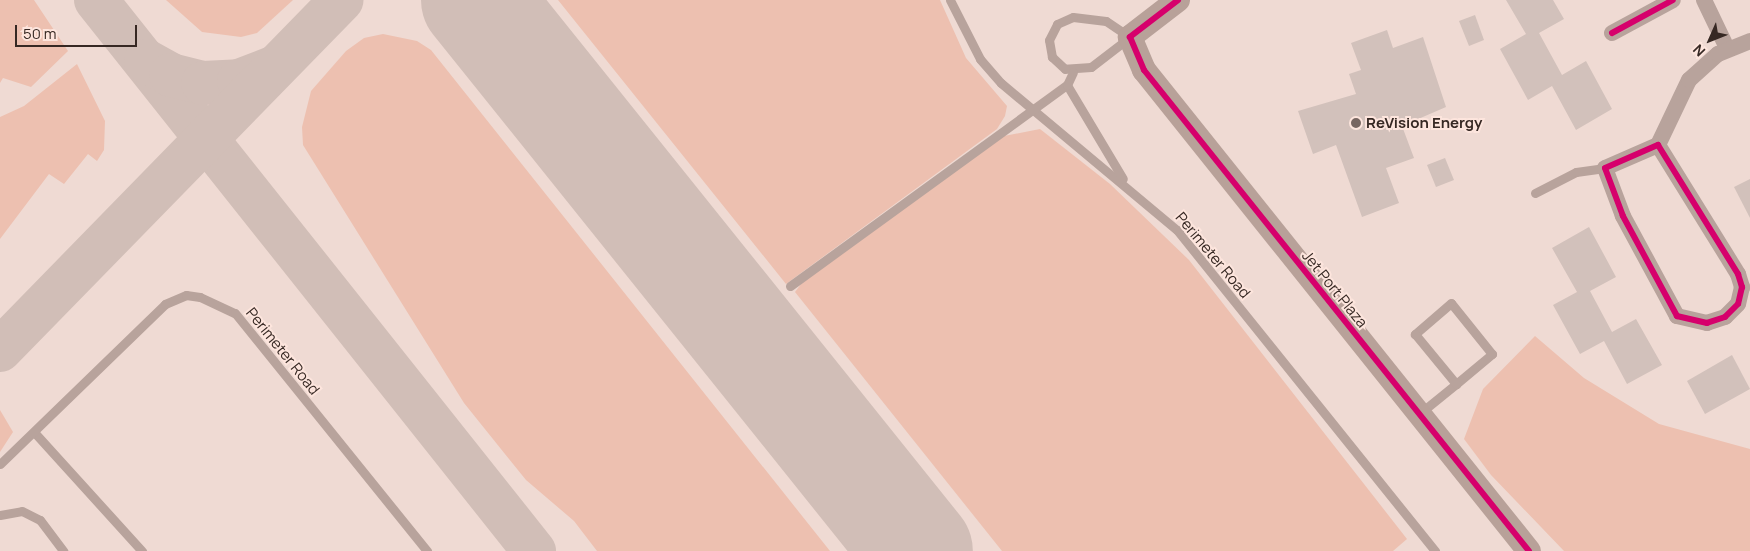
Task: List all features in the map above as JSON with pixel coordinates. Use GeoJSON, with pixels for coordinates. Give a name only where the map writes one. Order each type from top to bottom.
{"type":"FeatureCollection","features":[{"type":"Feature","properties":{"kind":"street"},"geometry":{"type":"LineString","coordinates":[[1130,37],[1178,0]]}},
{"type":"Feature","properties":{"kind":"street"},"geometry":{"type":"LineString","coordinates":[[1612,33],[1673,0]]}},
{"type":"Feature","properties":{"kind":"street"},"geometry":{"type":"LineString","coordinates":[[1704,0],[1728,50]]}},
{"type":"Feature","properties":{"kind":"street","name":"Jet Port Plaza"},"geometry":{"type":"LineString","coordinates":[[1130,37],[1144,70],[1529,551]]}},
{"type":"Feature","properties":{"kind":"street"},"geometry":{"type":"LineString","coordinates":[[1658,145],[1738,274],[1742,288],[1738,304],[1725,317],[1707,323],[1677,316],[1635,242],[1605,168],[1658,145],[1689,80],[1728,50],[1750,41]]}},
{"type":"Feature","properties":{"kind":"lane","name":"Perimeter Road"},"geometry":{"type":"LineString","coordinates":[[950,0],[980,59],[1030,108],[1126,184],[1195,252],[1435,551]]}},
{"type":"Feature","properties":{"kind":"lane"},"geometry":{"type":"LineString","coordinates":[[1065,19],[1106,21],[1130,37],[1091,67],[1074,72],[1057,65],[1049,49],[1052,31],[1065,19]]}},
{"type":"Feature","properties":{"kind":"lane"},"geometry":{"type":"LineString","coordinates":[[790,286],[1030,108],[1067,85],[1074,72]]}},
{"type":"Feature","properties":{"kind":"lane"},"geometry":{"type":"LineString","coordinates":[[1067,85],[1126,184]]}},
{"type":"Feature","properties":{"kind":"lane"},"geometry":{"type":"LineString","coordinates":[[1535,193],[1576,172],[1605,168]]}},
{"type":"Feature","properties":{"kind":"lane","name":"Perimeter Road"},"geometry":{"type":"LineString","coordinates":[[0,464],[165,304],[186,296],[200,297],[235,313],[427,551]]}},
{"type":"Feature","properties":{"kind":"lane"},"geometry":{"type":"LineString","coordinates":[[1419,414],[1456,384],[1492,354],[1451,304],[1415,334],[1456,384]]}},
{"type":"Feature","properties":{"kind":"lane"},"geometry":{"type":"LineString","coordinates":[[34,432],[142,551]]}},
{"type":"Feature","properties":{"kind":"lane"},"geometry":{"type":"LineString","coordinates":[[0,515],[22,511],[40,520],[63,551]]}},
{"type":"Feature","properties":{"kind":"shaded area"},"geometry":{"type":"Polygon","coordinates":[[[0,0],[34,0],[68,51],[31,87],[3,78],[0,83],[0,0]]]}},
{"type":"Feature","properties":{"kind":"shaded area"},"geometry":{"type":"Polygon","coordinates":[[[166,0],[293,0],[257,33],[241,37],[202,32],[166,0]]]}},
{"type":"Feature","properties":{"kind":"shaded area"},"geometry":{"type":"Polygon","coordinates":[[[558,0],[940,0],[966,58],[1007,106],[1005,116],[997,129],[786,284],[558,0]]]}},
{"type":"Feature","properties":{"kind":"shaded area"},"geometry":{"type":"Polygon","coordinates":[[[383,34],[417,41],[431,50],[830,551],[597,551],[574,521],[526,480],[464,403],[303,145],[302,127],[311,91],[346,51],[364,38],[383,34]]]}},
{"type":"Feature","properties":{"kind":"shaded area"},"geometry":{"type":"Polygon","coordinates":[[[77,64],[105,121],[104,150],[97,161],[88,154],[64,184],[49,174],[0,239],[0,117],[24,106],[77,64]]]}},
{"type":"Feature","properties":{"kind":"shaded area"},"geometry":{"type":"Polygon","coordinates":[[[1040,129],[1110,184],[1189,260],[1407,539],[1393,551],[1002,551],[795,292],[804,280],[1004,136],[1040,129]]]}},
{"type":"Feature","properties":{"kind":"shaded area"},"geometry":{"type":"Polygon","coordinates":[[[1535,336],[1584,378],[1659,424],[1750,449],[1750,551],[1564,551],[1491,475],[1464,439],[1483,389],[1535,336]]]}},
{"type":"Feature","properties":{"kind":"shaded area"},"geometry":{"type":"Polygon","coordinates":[[[0,410],[13,432],[0,452],[0,410]]]}},
{"type":"Feature","properties":{"kind":"building"},"geometry":{"type":"Polygon","coordinates":[[[1506,0],[1553,0],[1564,19],[1539,33],[1562,75],[1586,61],[1612,109],[1576,130],[1552,86],[1528,100],[1500,49],[1526,34],[1506,0]]]}},
{"type":"Feature","properties":{"kind":"building"},"geometry":{"type":"Polygon","coordinates":[[[1475,15],[1484,40],[1469,46],[1459,21],[1475,15]]]}},
{"type":"Feature","properties":{"kind":"building","name":"ReVision Energy"},"geometry":{"type":"Polygon","coordinates":[[[1387,30],[1393,48],[1423,37],[1446,107],[1402,126],[1414,158],[1386,168],[1399,203],[1362,217],[1336,145],[1313,154],[1298,111],[1356,94],[1349,74],[1361,70],[1351,43],[1387,30]]]}},
{"type":"Feature","properties":{"kind":"building"},"geometry":{"type":"Polygon","coordinates":[[[1445,158],[1454,180],[1436,187],[1427,165],[1445,158]]]}},
{"type":"Feature","properties":{"kind":"building"},"geometry":{"type":"Polygon","coordinates":[[[1750,179],[1750,218],[1734,187],[1750,179]]]}},
{"type":"Feature","properties":{"kind":"building"},"geometry":{"type":"Polygon","coordinates":[[[1589,227],[1616,277],[1590,291],[1612,332],[1636,319],[1662,365],[1627,384],[1604,341],[1580,354],[1553,305],[1577,292],[1552,248],[1589,227]]]}},
{"type":"Feature","properties":{"kind":"building"},"geometry":{"type":"Polygon","coordinates":[[[1732,355],[1750,389],[1705,414],[1687,381],[1732,355]]]}},
{"type":"Feature","properties":{"kind":"taxiway"},"geometry":{"type":"LineString","coordinates":[[96,0],[534,551]]}},
{"type":"Feature","properties":{"kind":"taxiway"},"geometry":{"type":"LineString","coordinates":[[0,350],[341,0]]}},
{"type":"Feature","properties":{"kind":"taxiway"},"geometry":{"type":"LineString","coordinates":[[465,0],[495,24]]}},
{"type":"Feature","properties":{"kind":"taxiway"},"geometry":{"type":"LineString","coordinates":[[146,61],[171,75],[203,83],[239,81],[273,68]]}},
{"type":"Feature","properties":{"kind":"runway"},"geometry":{"type":"LineString","coordinates":[[476,0],[918,551]]}},
{"type":"Feature","properties":{"kind":"cycle path"},"geometry":{"type":"LineString","coordinates":[[1178,0],[1130,37],[1144,70],[1529,551]]}},
{"type":"Feature","properties":{"kind":"cycle path"},"geometry":{"type":"LineString","coordinates":[[1612,33],[1673,0]]}},
{"type":"Feature","properties":{"kind":"cycle path"},"geometry":{"type":"LineString","coordinates":[[1658,145],[1738,274],[1742,287],[1738,304],[1725,317],[1707,323],[1677,316],[1623,216],[1605,168],[1658,145]]}},
{"type":"Feature","properties":{"kind":"place","name":"ReVision Energy"},"geometry":{"type":"Point","coordinates":[1356,123]}}]}
